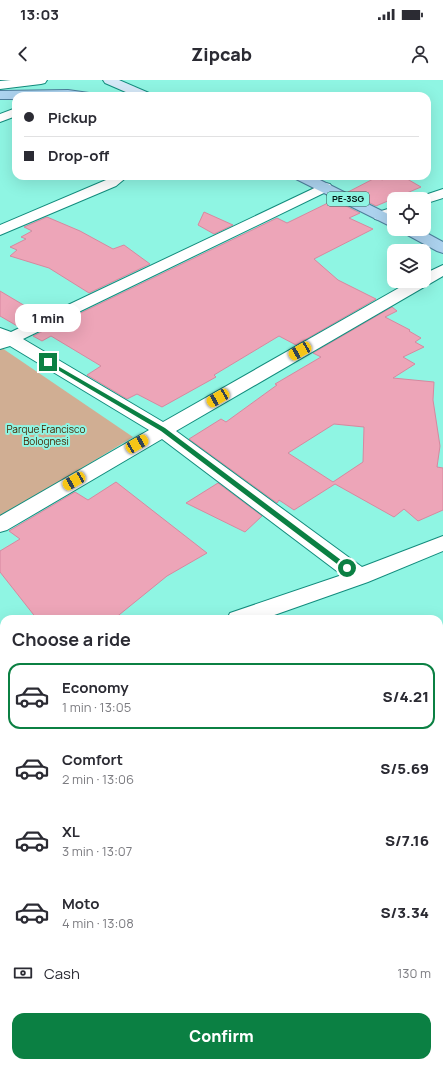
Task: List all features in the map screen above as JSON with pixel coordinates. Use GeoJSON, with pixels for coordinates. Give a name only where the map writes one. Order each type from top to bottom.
{"type":"FeatureCollection","features":[{"type":"Feature","properties":{"kind":"main road"},"geometry":{"type":"LineString","coordinates":[[0,95],[12,95]]}},
{"type":"Feature","properties":{"kind":"main road","name":"PE-3SG"},"geometry":{"type":"LineString","coordinates":[[309,180],[387,220]]}},
{"type":"Feature","properties":{"kind":"main road"},"geometry":{"type":"LineString","coordinates":[[420,236],[443,248]]}},
{"type":"Feature","properties":{"kind":"street"},"geometry":{"type":"LineString","coordinates":[[0,85],[41,80]]}},
{"type":"Feature","properties":{"kind":"street"},"geometry":{"type":"LineString","coordinates":[[109,80],[136,92]]}},
{"type":"Feature","properties":{"kind":"street"},"geometry":{"type":"LineString","coordinates":[[0,118],[12,114]]}},
{"type":"Feature","properties":{"kind":"street"},"geometry":{"type":"LineString","coordinates":[[0,230],[24,215],[98,180]]}},
{"type":"Feature","properties":{"kind":"street"},"geometry":{"type":"LineString","coordinates":[[0,219],[24,215],[111,183],[115,180]]}},
{"type":"Feature","properties":{"kind":"street"},"geometry":{"type":"LineString","coordinates":[[3,339],[325,188]]}},
{"type":"Feature","properties":{"kind":"street"},"geometry":{"type":"LineString","coordinates":[[431,197],[443,193]]}},
{"type":"Feature","properties":{"kind":"street"},"geometry":{"type":"LineString","coordinates":[[380,216],[387,214]]}},
{"type":"Feature","properties":{"kind":"street"},"geometry":{"type":"LineString","coordinates":[[431,277],[443,270]]}},
{"type":"Feature","properties":{"kind":"street"},"geometry":{"type":"LineString","coordinates":[[0,525],[411,288]]}},
{"type":"Feature","properties":{"kind":"street"},"geometry":{"type":"LineString","coordinates":[[3,339],[163,430],[360,577]]}},
{"type":"Feature","properties":{"kind":"street"},"geometry":{"type":"LineString","coordinates":[[250,615],[360,577],[443,543]]}},
{"type":"Feature","properties":{"kind":"green space","name":"Parque Francisco Bolognesi"},"geometry":{"type":"Polygon","coordinates":[[[2,348],[133,437],[0,518],[0,349],[2,348]]]}},
{"type":"Feature","properties":{"kind":"building"},"geometry":{"type":"Polygon","coordinates":[[[371,180],[409,180],[421,187],[409,192],[387,192],[387,201],[376,206],[348,192],[371,180]]]}},
{"type":"Feature","properties":{"kind":"building"},"geometry":{"type":"Polygon","coordinates":[[[334,200],[360,213],[349,218],[373,229],[314,259],[338,280],[376,299],[296,345],[279,336],[214,375],[216,377],[162,407],[137,394],[127,399],[87,375],[101,366],[51,336],[42,341],[33,336],[277,218],[287,223],[334,200]]]}},
{"type":"Feature","properties":{"kind":"building"},"geometry":{"type":"Polygon","coordinates":[[[204,212],[233,225],[214,234],[198,225],[204,212]]]}},
{"type":"Feature","properties":{"kind":"building"},"geometry":{"type":"Polygon","coordinates":[[[47,217],[80,231],[113,249],[124,245],[150,264],[89,293],[49,268],[10,256],[17,250],[10,247],[26,239],[21,237],[32,231],[24,227],[47,217]]]}},
{"type":"Feature","properties":{"kind":"building"},"geometry":{"type":"Polygon","coordinates":[[[0,291],[42,316],[19,327],[0,316],[0,291]]]}},
{"type":"Feature","properties":{"kind":"building"},"geometry":{"type":"Polygon","coordinates":[[[392,307],[397,311],[385,317],[410,330],[409,331],[421,338],[415,342],[424,347],[403,357],[415,364],[393,378],[434,382],[433,400],[440,446],[437,467],[443,468],[443,510],[418,521],[404,509],[394,517],[335,484],[294,510],[279,500],[277,503],[189,439],[221,419],[226,422],[277,385],[275,384],[321,357],[313,353],[392,307]],[[334,424],[288,453],[333,482],[363,462],[364,427],[334,424]]]}},
{"type":"Feature","properties":{"kind":"building"},"geometry":{"type":"Polygon","coordinates":[[[116,482],[207,553],[167,576],[119,615],[34,615],[0,572],[0,551],[20,539],[9,531],[75,492],[88,500],[116,482]]]}},
{"type":"Feature","properties":{"kind":"building"},"geometry":{"type":"Polygon","coordinates":[[[218,483],[262,516],[245,532],[186,503],[218,483]]]}},
{"type":"Feature","properties":{"kind":"route"},"geometry":{"type":"LineString","coordinates":[[48,362],[163,430],[347,568]]}}]}
